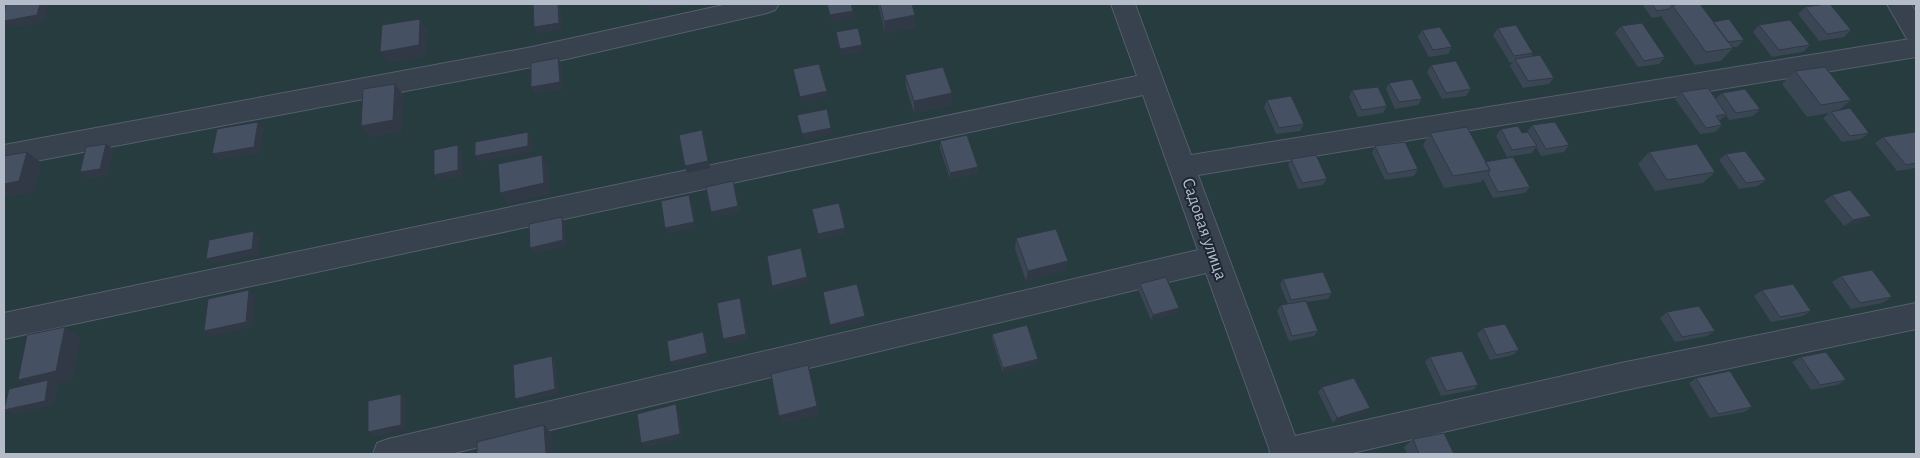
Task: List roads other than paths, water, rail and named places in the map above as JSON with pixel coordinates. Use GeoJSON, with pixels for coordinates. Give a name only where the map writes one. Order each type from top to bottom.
{"type":"FeatureCollection","features":[{"type":"Feature","properties":{"kind":"lane"},"geometry":{"type":"LineString","coordinates":[[4,156],[532,57],[767,4]]}},
{"type":"Feature","properties":{"kind":"lane","name":"Садовая улица"},"geometry":{"type":"LineString","coordinates":[[1123,4],[1285,454]]}},
{"type":"Feature","properties":{"kind":"lane"},"geometry":{"type":"LineString","coordinates":[[1899,4],[1916,32]]}},
{"type":"Feature","properties":{"kind":"lane"},"geometry":{"type":"LineString","coordinates":[[1182,167],[1916,48]]}},
{"type":"Feature","properties":{"kind":"lane"},"geometry":{"type":"LineString","coordinates":[[4,326],[1152,83]]}},
{"type":"Feature","properties":{"kind":"lane"},"geometry":{"type":"LineString","coordinates":[[388,454],[1214,260]]}},
{"type":"Feature","properties":{"kind":"lane"},"geometry":{"type":"LineString","coordinates":[[1285,454],[1621,376],[1916,316]]}}]}
